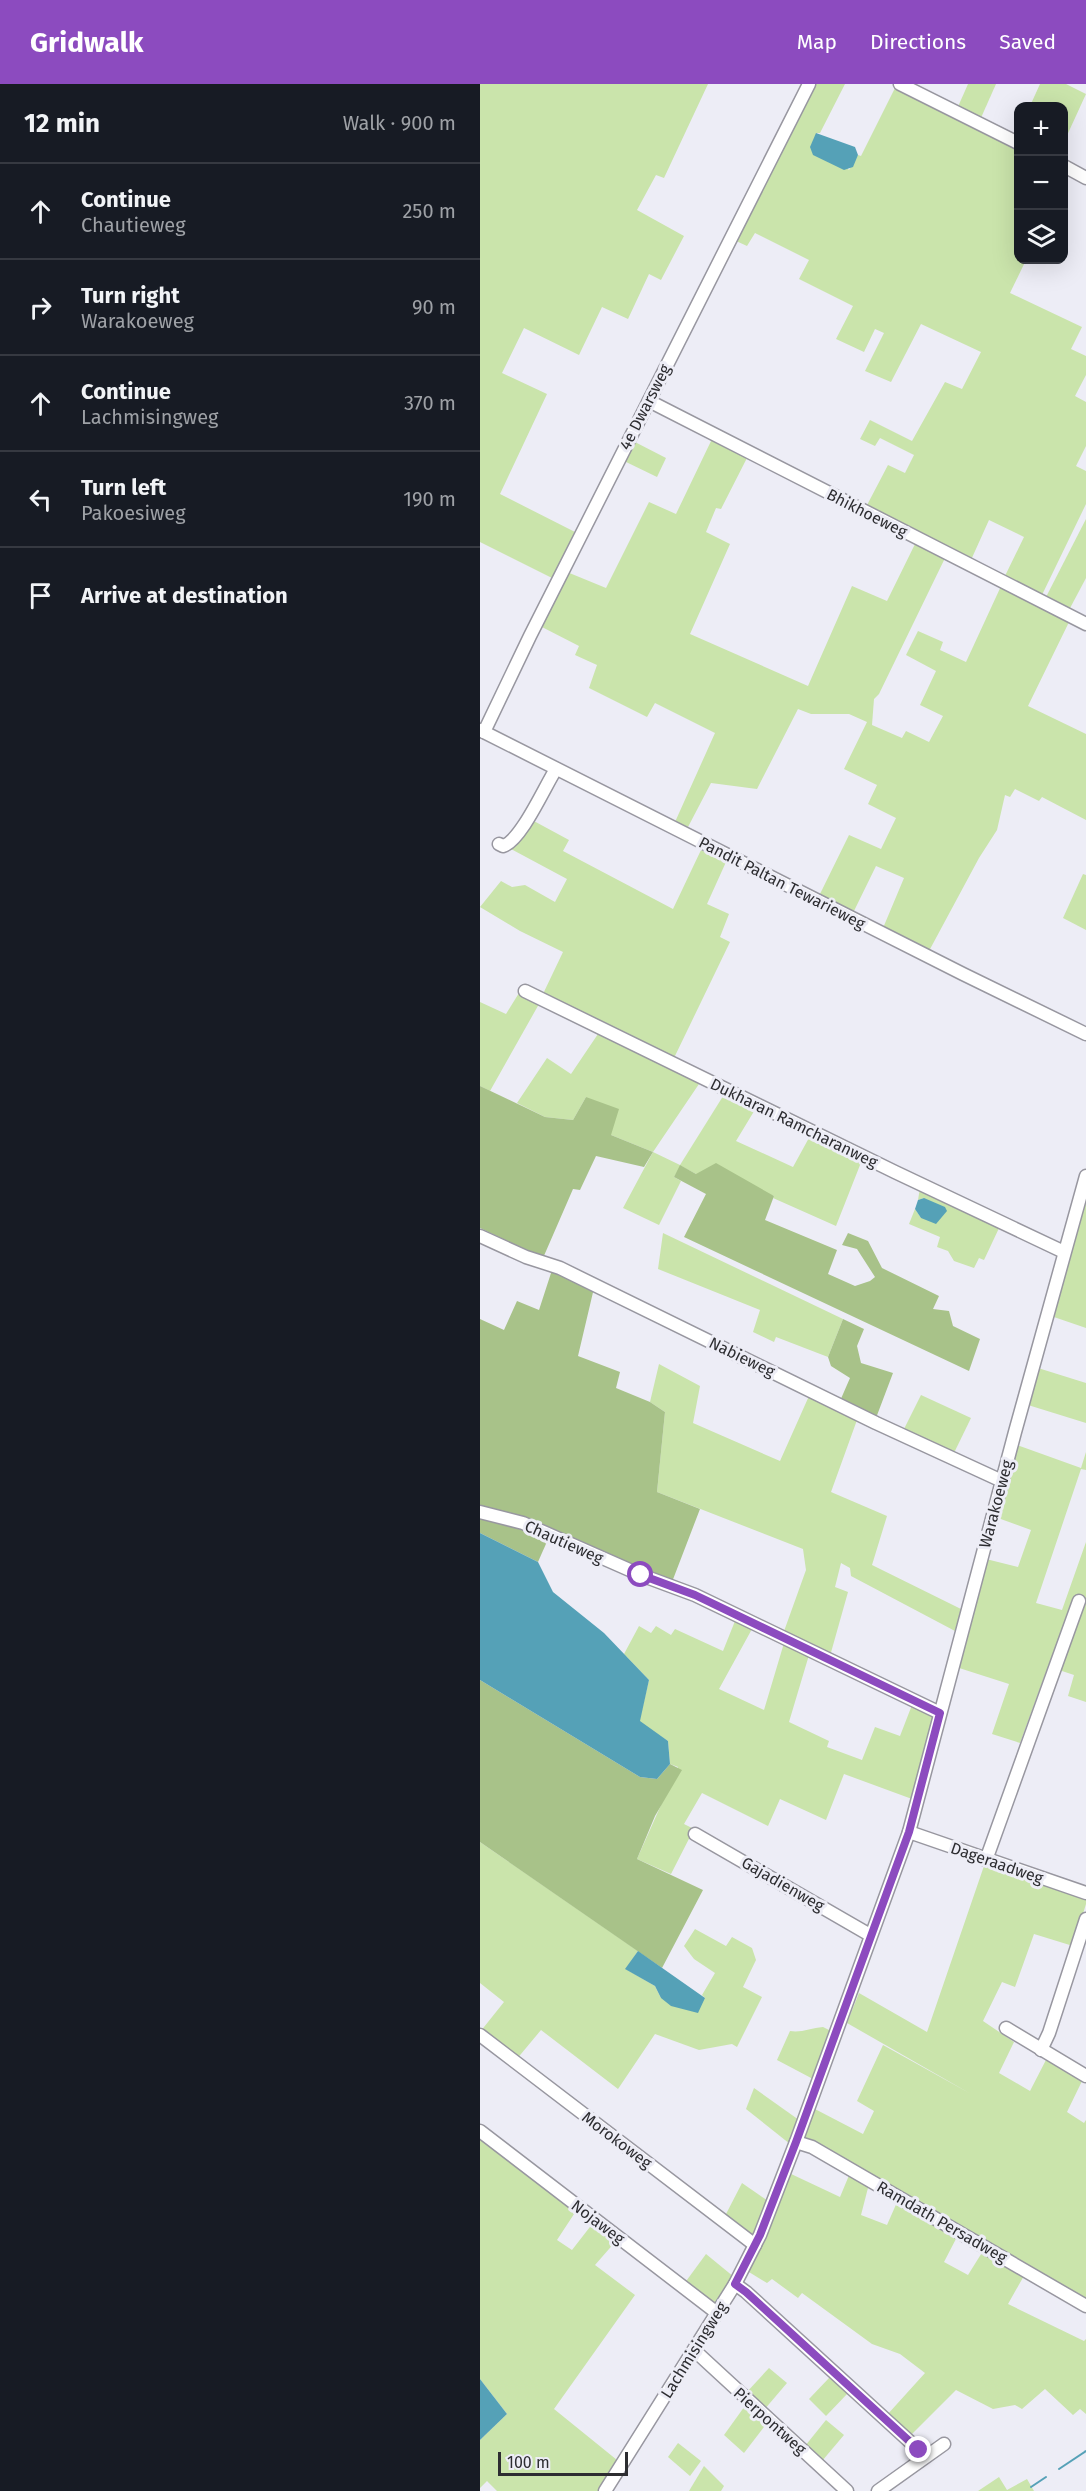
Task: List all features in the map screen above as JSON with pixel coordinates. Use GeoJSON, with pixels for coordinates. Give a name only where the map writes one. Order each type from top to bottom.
{"type":"FeatureCollection","features":[{"type":"Feature","properties":{"kind":"street","name":"4e Dwarsweg"},"geometry":{"type":"LineString","coordinates":[[482,731],[809,84]]}},
{"type":"Feature","properties":{"kind":"street"},"geometry":{"type":"LineString","coordinates":[[900,84],[1014,141]]}},
{"type":"Feature","properties":{"kind":"street"},"geometry":{"type":"LineString","coordinates":[[1068,168],[1086,178]]}},
{"type":"Feature","properties":{"kind":"street","name":"Bhikhoeweg"},"geometry":{"type":"LineString","coordinates":[[649,401],[1086,624]]}},
{"type":"Feature","properties":{"kind":"street","name":"Pandit Paltan Tewarieweg"},"geometry":{"type":"LineString","coordinates":[[482,731],[1086,1034]]}},
{"type":"Feature","properties":{"kind":"street"},"geometry":{"type":"LineString","coordinates":[[499,844],[509,845],[517,836],[556,769]]}},
{"type":"Feature","properties":{"kind":"street","name":"Dukharan Ramcharanweg"},"geometry":{"type":"LineString","coordinates":[[525,992],[1064,1252]]}},
{"type":"Feature","properties":{"kind":"street","name":"Warakoeweg"},"geometry":{"type":"LineString","coordinates":[[909,1832],[1002,1480],[1086,1176]]}},
{"type":"Feature","properties":{"kind":"street","name":"Nabieweg"},"geometry":{"type":"LineString","coordinates":[[480,1236],[526,1257],[560,1268],[876,1423],[1002,1480]]}},
{"type":"Feature","properties":{"kind":"street","name":"Chautieweg"},"geometry":{"type":"LineString","coordinates":[[480,1512],[523,1522],[620,1566],[695,1595],[940,1713]]}},
{"type":"Feature","properties":{"kind":"street"},"geometry":{"type":"LineString","coordinates":[[986,1860],[1079,1601]]}},
{"type":"Feature","properties":{"kind":"street","name":"Dageraadweg"},"geometry":{"type":"LineString","coordinates":[[909,1832],[1086,1893]]}},
{"type":"Feature","properties":{"kind":"street","name":"Lachmisingweg"},"geometry":{"type":"LineString","coordinates":[[606,2491],[735,2284],[755,2245],[796,2142],[909,1832]]}},
{"type":"Feature","properties":{"kind":"street","name":"Gajadienweg"},"geometry":{"type":"LineString","coordinates":[[695,1834],[870,1935]]}},
{"type":"Feature","properties":{"kind":"street"},"geometry":{"type":"LineString","coordinates":[[1041,2050],[1049,2033],[1086,1919]]}},
{"type":"Feature","properties":{"kind":"street"},"geometry":{"type":"LineString","coordinates":[[1006,2028],[1086,2076]]}},
{"type":"Feature","properties":{"kind":"street","name":"Morokoweg"},"geometry":{"type":"LineString","coordinates":[[480,2035],[755,2245]]}},
{"type":"Feature","properties":{"kind":"street","name":"Nojaweg"},"geometry":{"type":"LineString","coordinates":[[480,2131],[717,2313]]}},
{"type":"Feature","properties":{"kind":"street","name":"Ramdath Persadweg"},"geometry":{"type":"LineString","coordinates":[[796,2142],[812,2147],[1086,2306]]}},
{"type":"Feature","properties":{"kind":"street"},"geometry":{"type":"LineString","coordinates":[[735,2284],[902,2434],[919,2450],[923,2458]]}},
{"type":"Feature","properties":{"kind":"street","name":"Pierpontweg"},"geometry":{"type":"LineString","coordinates":[[694,2350],[847,2491]]}},
{"type":"Feature","properties":{"kind":"street"},"geometry":{"type":"LineString","coordinates":[[878,2491],[944,2444]]}},
{"type":"Feature","properties":{"kind":"green space"},"geometry":{"type":"Polygon","coordinates":[[[480,84],[708,84],[664,178],[656,175],[637,210],[684,236],[661,280],[649,274],[628,319],[602,307],[579,355],[524,328],[502,373],[547,394],[500,494],[577,533],[554,579],[480,542],[480,84]]]}},
{"type":"Feature","properties":{"kind":"green space"},"geometry":{"type":"Polygon","coordinates":[[[813,84],[845,84],[820,133],[816,133],[849,170],[858,155],[861,156],[896,86],[1014,146],[1014,264],[1024,264],[1010,293],[1082,327],[1071,349],[1086,356],[1086,375],[1075,396],[1086,402],[1086,446],[1076,466],[1086,471],[1086,504],[1041,597],[1004,578],[1024,537],[989,520],[971,560],[866,507],[888,465],[905,473],[914,455],[880,438],[875,446],[860,439],[870,420],[912,441],[945,382],[962,389],[981,352],[921,324],[891,382],[865,371],[884,333],[875,329],[864,352],[836,339],[853,306],[799,279],[809,260],[755,233],[747,246],[734,240],[813,84]]]}},
{"type":"Feature","properties":{"kind":"green space"},"geometry":{"type":"Polygon","coordinates":[[[968,84],[996,84],[980,120],[957,109],[968,84]]]}},
{"type":"Feature","properties":{"kind":"green space"},"geometry":{"type":"Polygon","coordinates":[[[1040,84],[1066,84],[1086,94],[1068,133],[1068,102],[1032,102],[1040,84]]]}},
{"type":"Feature","properties":{"kind":"green space"},"geometry":{"type":"Polygon","coordinates":[[[712,439],[748,456],[721,509],[716,508],[706,532],[730,544],[690,634],[808,686],[852,586],[887,601],[916,542],[946,556],[879,694],[874,699],[872,725],[902,738],[906,731],[929,742],[943,716],[920,705],[936,671],[906,655],[918,631],[943,642],[940,650],[966,662],[1002,584],[1070,620],[1028,706],[1086,734],[1086,820],[1042,797],[1039,801],[1015,789],[1010,797],[1005,795],[997,830],[979,858],[929,951],[883,928],[904,878],[876,866],[853,913],[819,896],[849,835],[881,849],[896,818],[868,804],[877,785],[844,769],[867,722],[849,714],[811,714],[798,709],[757,789],[711,783],[688,827],[675,822],[715,733],[655,703],[647,717],[589,688],[597,665],[575,655],[579,646],[540,626],[567,572],[606,588],[649,502],[676,514],[712,439]]]}},
{"type":"Feature","properties":{"kind":"green space"},"geometry":{"type":"Polygon","coordinates":[[[633,441],[666,458],[657,477],[624,461],[633,441]]]}},
{"type":"Feature","properties":{"kind":"green space"},"geometry":{"type":"Polygon","coordinates":[[[1086,519],[1086,578],[1069,610],[1045,599],[1086,519]]]}},
{"type":"Feature","properties":{"kind":"green space"},"geometry":{"type":"Polygon","coordinates":[[[532,820],[569,840],[563,851],[673,909],[701,850],[726,862],[707,904],[729,914],[720,937],[730,942],[674,1058],[542,996],[563,952],[520,931],[480,907],[501,881],[512,887],[525,885],[555,902],[567,879],[511,849],[532,820]]]}},
{"type":"Feature","properties":{"kind":"green space"},"geometry":{"type":"Polygon","coordinates":[[[1083,874],[1086,875],[1086,930],[1063,918],[1083,874]]]}},
{"type":"Feature","properties":{"kind":"green space"},"geometry":{"type":"Polygon","coordinates":[[[519,993],[539,1004],[490,1091],[480,1086],[480,1002],[506,1014],[519,993]]]}},
{"type":"Feature","properties":{"kind":"green space"},"geometry":{"type":"Polygon","coordinates":[[[600,1031],[701,1081],[653,1152],[611,1135],[586,1097],[573,1120],[545,1117],[517,1103],[547,1058],[571,1074],[600,1031]]]}},
{"type":"Feature","properties":{"kind":"green space"},"geometry":{"type":"Polygon","coordinates":[[[480,1086],[545,1117],[573,1120],[586,1097],[619,1109],[611,1135],[653,1152],[644,1167],[596,1156],[580,1190],[573,1189],[543,1258],[480,1228],[480,1086]]]}},
{"type":"Feature","properties":{"kind":"green space"},"geometry":{"type":"Polygon","coordinates":[[[725,1093],[756,1108],[736,1141],[793,1167],[810,1136],[862,1160],[836,1226],[773,1198],[774,1196],[696,1174],[681,1166],[674,1177],[681,1181],[659,1225],[623,1208],[653,1152],[680,1165],[725,1093]]]}},
{"type":"Feature","properties":{"kind":"green space"},"geometry":{"type":"Polygon","coordinates":[[[716,1163],[774,1196],[765,1220],[837,1250],[828,1274],[855,1286],[875,1277],[857,1249],[842,1245],[848,1233],[868,1241],[882,1268],[939,1296],[933,1309],[949,1311],[953,1326],[980,1339],[969,1371],[684,1237],[706,1194],[674,1177],[680,1165],[696,1174],[716,1163]]]}},
{"type":"Feature","properties":{"kind":"green space"},"geometry":{"type":"Polygon","coordinates":[[[920,1188],[1000,1226],[984,1260],[979,1258],[974,1268],[954,1261],[948,1251],[937,1247],[940,1237],[909,1224],[915,1209],[921,1218],[924,1198],[918,1200],[920,1188]]]}},
{"type":"Feature","properties":{"kind":"green space"},"geometry":{"type":"Polygon","coordinates":[[[1086,1192],[1086,1328],[1051,1316],[1086,1192]]]}},
{"type":"Feature","properties":{"kind":"green space"},"geometry":{"type":"Polygon","coordinates":[[[663,1233],[843,1319],[828,1357],[776,1337],[774,1342],[753,1332],[760,1310],[658,1269],[663,1233]]]}},
{"type":"Feature","properties":{"kind":"green space"},"geometry":{"type":"Polygon","coordinates":[[[552,1270],[594,1288],[578,1356],[620,1372],[616,1388],[650,1402],[665,1412],[657,1492],[700,1509],[672,1582],[480,1508],[480,1319],[504,1330],[517,1301],[539,1310],[552,1270]]]}},
{"type":"Feature","properties":{"kind":"green space"},"geometry":{"type":"Polygon","coordinates":[[[843,1319],[864,1329],[857,1346],[861,1363],[893,1373],[876,1418],[840,1401],[850,1378],[831,1366],[828,1357],[843,1319]]]}},
{"type":"Feature","properties":{"kind":"green space"},"geometry":{"type":"Polygon","coordinates":[[[659,1364],[700,1386],[693,1423],[780,1461],[809,1396],[857,1420],[831,1492],[887,1516],[872,1565],[961,1609],[955,1631],[851,1576],[850,1568],[841,1563],[835,1587],[848,1592],[830,1656],[783,1634],[806,1570],[803,1549],[657,1492],[665,1412],[650,1402],[659,1364]]]}},
{"type":"Feature","properties":{"kind":"green space"},"geometry":{"type":"Polygon","coordinates":[[[1038,1368],[1086,1383],[1086,1423],[1028,1405],[1038,1368]]]}},
{"type":"Feature","properties":{"kind":"green space"},"geometry":{"type":"Polygon","coordinates":[[[921,1395],[971,1418],[953,1455],[903,1431],[921,1395]]]}},
{"type":"Feature","properties":{"kind":"green space"},"geometry":{"type":"Polygon","coordinates":[[[1017,1445],[1081,1468],[1086,1452],[1086,1470],[1081,1469],[1036,1603],[1062,1610],[1086,1542],[1086,1702],[1068,1696],[1074,1675],[1059,1670],[1057,1676],[1046,1672],[1020,1743],[992,1734],[1009,1684],[956,1667],[986,1559],[1018,1567],[1031,1530],[998,1518],[1017,1445]]]}},
{"type":"Feature","properties":{"kind":"green space"},"geometry":{"type":"Polygon","coordinates":[[[480,1515],[549,1537],[538,1562],[480,1533],[480,1515]]]}},
{"type":"Feature","properties":{"kind":"green space"},"geometry":{"type":"Polygon","coordinates":[[[735,1621],[752,1629],[719,1689],[764,1710],[784,1643],[809,1655],[789,1722],[829,1741],[827,1747],[862,1760],[875,1727],[900,1736],[912,1705],[935,1715],[912,1799],[844,1774],[826,1820],[780,1799],[768,1826],[702,1793],[684,1824],[694,1829],[671,1874],[637,1859],[678,1767],[670,1764],[668,1741],[639,1722],[649,1680],[624,1654],[639,1626],[651,1633],[656,1626],[671,1635],[675,1629],[723,1651],[735,1621]]]}},
{"type":"Feature","properties":{"kind":"green space"},"geometry":{"type":"Polygon","coordinates":[[[480,1680],[640,1777],[657,1779],[670,1764],[682,1770],[655,1816],[637,1859],[703,1890],[662,1968],[480,1842],[480,1680]]]}},
{"type":"Feature","properties":{"kind":"green space"},"geometry":{"type":"Polygon","coordinates":[[[480,1842],[638,1951],[626,1969],[655,1986],[661,1998],[705,1998],[702,1995],[715,1973],[694,1959],[684,1946],[695,1929],[726,1946],[732,1937],[752,1948],[756,1960],[743,1987],[762,1997],[737,2047],[732,2044],[699,2050],[655,2034],[618,2089],[541,2030],[516,2060],[480,2032],[504,2002],[480,1983],[480,1842]]]}},
{"type":"Feature","properties":{"kind":"green space"},"geometry":{"type":"Polygon","coordinates":[[[985,1863],[1086,1897],[1073,1946],[1034,1934],[1015,1987],[1002,1982],[983,2021],[1014,2042],[999,2073],[1030,2091],[1047,2058],[1083,2079],[1067,2112],[1084,2123],[1086,2120],[1086,2302],[801,2140],[813,2108],[863,2134],[874,2111],[857,2101],[883,2045],[971,2094],[847,2023],[859,1993],[927,2032],[985,1863]]]}},
{"type":"Feature","properties":{"kind":"green space"},"geometry":{"type":"Polygon","coordinates":[[[823,2027],[831,2031],[813,2079],[777,2060],[790,2031],[823,2027]]]}},
{"type":"Feature","properties":{"kind":"green space"},"geometry":{"type":"Polygon","coordinates":[[[754,2088],[799,2120],[790,2144],[746,2109],[754,2088]]]}},
{"type":"Feature","properties":{"kind":"green space"},"geometry":{"type":"Polygon","coordinates":[[[480,2136],[576,2211],[557,2240],[572,2250],[593,2223],[616,2241],[595,2265],[635,2295],[554,2409],[617,2460],[600,2491],[497,2491],[487,2481],[480,2488],[480,2440],[507,2414],[480,2379],[480,2136]]]}},
{"type":"Feature","properties":{"kind":"green space"},"geometry":{"type":"Polygon","coordinates":[[[789,2173],[840,2197],[850,2173],[869,2184],[861,2215],[887,2225],[898,2200],[958,2235],[944,2262],[968,2275],[983,2251],[1025,2274],[1008,2304],[1084,2341],[1086,2339],[1086,2414],[1080,2409],[1073,2415],[1045,2389],[1022,2409],[1015,2405],[993,2409],[956,2390],[910,2436],[887,2415],[925,2373],[900,2354],[872,2344],[802,2293],[798,2298],[772,2279],[767,2283],[744,2269],[789,2173]]]}},
{"type":"Feature","properties":{"kind":"green space"},"geometry":{"type":"Polygon","coordinates":[[[742,2183],[768,2201],[752,2237],[725,2216],[742,2183]]]}},
{"type":"Feature","properties":{"kind":"green space"},"geometry":{"type":"Polygon","coordinates":[[[706,2254],[734,2277],[717,2305],[684,2284],[706,2254]]]}},
{"type":"Feature","properties":{"kind":"green space"},"geometry":{"type":"Polygon","coordinates":[[[769,2368],[787,2383],[764,2410],[746,2393],[769,2368]]]}},
{"type":"Feature","properties":{"kind":"green space"},"geometry":{"type":"Polygon","coordinates":[[[830,2377],[848,2393],[826,2416],[809,2399],[830,2377]]]}},
{"type":"Feature","properties":{"kind":"green space"},"geometry":{"type":"Polygon","coordinates":[[[747,2403],[767,2423],[744,2453],[724,2435],[747,2403]]]}},
{"type":"Feature","properties":{"kind":"green space"},"geometry":{"type":"Polygon","coordinates":[[[826,2420],[844,2435],[822,2461],[805,2446],[826,2420]]]}},
{"type":"Feature","properties":{"kind":"green space"},"geometry":{"type":"Polygon","coordinates":[[[678,2443],[701,2461],[690,2476],[668,2457],[678,2443]]]}},
{"type":"Feature","properties":{"kind":"green space"},"geometry":{"type":"Polygon","coordinates":[[[704,2466],[724,2486],[721,2491],[689,2491],[704,2466]]]}},
{"type":"Feature","properties":{"kind":"green space"},"geometry":{"type":"Polygon","coordinates":[[[999,2477],[1007,2490],[1027,2479],[1034,2491],[978,2491],[999,2477]]]}},
{"type":"Feature","properties":{"kind":"water"},"geometry":{"type":"Polygon","coordinates":[[[816,133],[855,147],[858,155],[853,167],[844,170],[813,155],[810,147],[816,133]]]}},
{"type":"Feature","properties":{"kind":"water"},"geometry":{"type":"Polygon","coordinates":[[[924,1198],[945,1207],[947,1211],[936,1224],[921,1218],[915,1209],[918,1200],[924,1198]]]}},
{"type":"Feature","properties":{"kind":"water"},"geometry":{"type":"Polygon","coordinates":[[[480,1533],[538,1562],[553,1592],[604,1633],[649,1680],[640,1721],[668,1741],[670,1764],[657,1779],[640,1777],[480,1680],[480,1533]]]}},
{"type":"Feature","properties":{"kind":"water"},"geometry":{"type":"Polygon","coordinates":[[[638,1951],[705,1998],[698,2013],[671,2006],[661,1998],[655,1986],[625,1969],[638,1951]]]}},
{"type":"Feature","properties":{"kind":"water"},"geometry":{"type":"Polygon","coordinates":[[[480,2379],[507,2414],[480,2440],[480,2379]]]}},
{"type":"Feature","properties":{"kind":"waterway"},"geometry":{"type":"LineString","coordinates":[[1059,2469],[1086,2451]]}},
{"type":"Feature","properties":{"kind":"waterway"},"geometry":{"type":"LineString","coordinates":[[1031,2487],[1046,2477]]}},
{"type":"Feature","properties":{"kind":"route"},"geometry":{"type":"LineString","coordinates":[[641,1575],[695,1595],[821,1658],[940,1713],[909,1832],[796,2142],[760,2235],[735,2284],[919,2450]]}}]}
